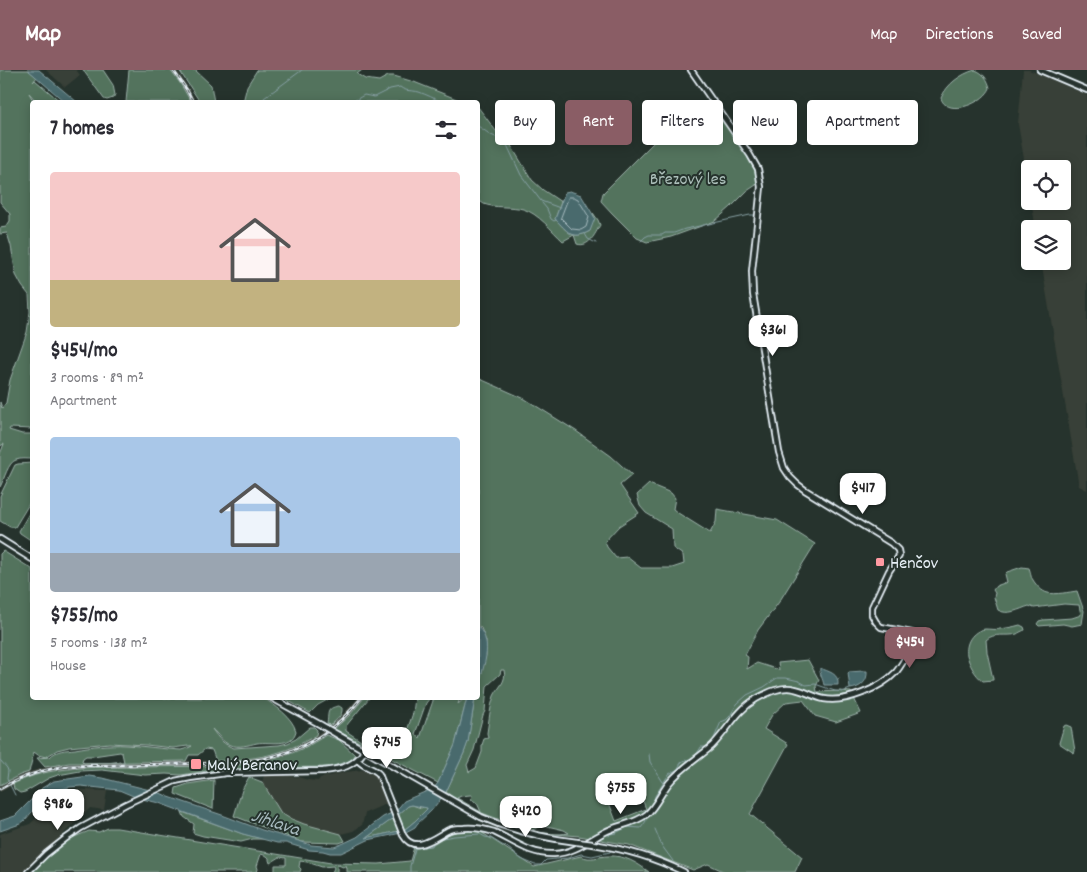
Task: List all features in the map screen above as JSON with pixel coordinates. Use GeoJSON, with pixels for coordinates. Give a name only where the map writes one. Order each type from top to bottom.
{"type":"FeatureCollection","features":[{"type":"Feature","properties":{"kind":"street"},"geometry":{"type":"LineString","coordinates":[[358,760],[365,766],[377,771],[403,835],[409,842],[422,844],[451,829],[474,828],[492,832],[529,851],[555,854],[574,850],[606,832],[646,815],[682,770],[712,745],[742,711],[755,700],[769,692],[782,688],[796,689],[816,697],[832,700],[856,696],[882,683],[896,672],[917,636],[881,627],[872,615],[872,607],[899,556],[898,550],[890,543],[805,490],[792,480],[782,465],[753,294],[752,271],[760,178],[756,164],[691,70]]}},
{"type":"Feature","properties":{"kind":"street"},"geometry":{"type":"LineString","coordinates":[[1040,70],[1087,90]]}},
{"type":"Feature","properties":{"kind":"street"},"geometry":{"type":"LineString","coordinates":[[0,539],[30,558]]}},
{"type":"Feature","properties":{"kind":"street"},"geometry":{"type":"LineString","coordinates":[[276,700],[481,817],[501,826],[531,835],[593,844],[649,857],[684,872]]}},
{"type":"Feature","properties":{"kind":"street"},"geometry":{"type":"LineString","coordinates":[[28,872],[65,839],[81,828],[169,783],[226,772],[334,770],[358,760],[365,750]]}},
{"type":"Feature","properties":{"kind":"shaded area"},"geometry":{"type":"Polygon","coordinates":[[[46,70],[76,70],[80,75],[65,87],[46,70]]]}},
{"type":"Feature","properties":{"kind":"shaded area"},"geometry":{"type":"Polygon","coordinates":[[[170,70],[177,70],[195,100],[190,100],[170,70]]]}},
{"type":"Feature","properties":{"kind":"shaded area"},"geometry":{"type":"Polygon","coordinates":[[[1023,70],[1029,70],[1087,95],[1087,490],[1079,486],[1043,270],[1071,270],[1071,220],[1034,220],[1033,210],[1071,210],[1071,160],[1024,160],[1018,124],[1023,70]]]}},
{"type":"Feature","properties":{"kind":"shaded area"},"geometry":{"type":"Polygon","coordinates":[[[356,700],[362,700],[350,715],[334,729],[307,747],[276,759],[229,766],[51,771],[22,780],[0,792],[0,786],[20,775],[58,765],[228,760],[275,754],[304,742],[336,721],[356,700]]]}},
{"type":"Feature","properties":{"kind":"shaded area"},"geometry":{"type":"Polygon","coordinates":[[[362,770],[376,774],[388,803],[365,813],[362,825],[353,831],[341,834],[304,824],[281,813],[262,782],[264,776],[280,775],[318,781],[320,778],[362,770]]]}},
{"type":"Feature","properties":{"kind":"shaded area"},"geometry":{"type":"Polygon","coordinates":[[[66,789],[107,791],[104,810],[90,808],[24,872],[0,872],[0,834],[30,824],[44,811],[48,803],[66,789]]]}},
{"type":"Feature","properties":{"kind":"green space"},"geometry":{"type":"Polygon","coordinates":[[[0,70],[28,70],[37,77],[33,82],[35,80],[59,100],[35,100],[29,93],[33,100],[30,100],[30,312],[29,295],[16,275],[7,233],[0,234],[0,228],[6,227],[10,221],[10,214],[0,202],[0,70]]]}},
{"type":"Feature","properties":{"kind":"green space"},"geometry":{"type":"Polygon","coordinates":[[[83,70],[103,70],[113,85],[115,95],[113,98],[104,99],[83,70]]]}},
{"type":"Feature","properties":{"kind":"green space"},"geometry":{"type":"Polygon","coordinates":[[[129,70],[170,70],[190,100],[126,100],[129,70]]]}},
{"type":"Feature","properties":{"kind":"green space"},"geometry":{"type":"Polygon","coordinates":[[[179,70],[195,70],[211,85],[214,100],[199,100],[179,70]]]}},
{"type":"Feature","properties":{"kind":"green space"},"geometry":{"type":"Polygon","coordinates":[[[257,70],[362,70],[357,74],[365,79],[379,81],[388,76],[394,76],[459,100],[244,100],[247,86],[257,70]]]}},
{"type":"Feature","properties":{"kind":"green space"},"geometry":{"type":"Polygon","coordinates":[[[975,70],[981,73],[987,80],[990,88],[987,93],[977,101],[964,107],[957,108],[946,105],[941,98],[951,84],[965,74],[975,70]]]}},
{"type":"Feature","properties":{"kind":"green space"},"geometry":{"type":"Polygon","coordinates":[[[480,110],[495,130],[495,145],[511,145],[532,180],[561,202],[555,219],[574,235],[563,241],[529,211],[519,208],[497,207],[480,201],[480,110]]]}},
{"type":"Feature","properties":{"kind":"green space","name":"Březový les"},"geometry":{"type":"Polygon","coordinates":[[[723,119],[733,134],[733,145],[741,145],[756,168],[758,179],[756,185],[715,221],[671,237],[647,242],[637,238],[601,201],[603,193],[651,145],[723,145],[723,119]]]}},
{"type":"Feature","properties":{"kind":"green space"},"geometry":{"type":"Polygon","coordinates":[[[593,213],[600,225],[588,242],[581,245],[577,244],[574,235],[590,231],[593,213]]]}},
{"type":"Feature","properties":{"kind":"green space"},"geometry":{"type":"Polygon","coordinates":[[[30,312],[30,429],[10,428],[9,430],[30,434],[30,459],[13,461],[0,487],[0,454],[4,444],[0,446],[0,402],[2,408],[6,403],[10,380],[27,332],[30,312]]]}},
{"type":"Feature","properties":{"kind":"green space"},"geometry":{"type":"Polygon","coordinates":[[[480,379],[525,399],[576,431],[611,456],[632,475],[620,485],[639,513],[619,526],[605,541],[607,547],[616,558],[627,557],[641,568],[672,568],[684,564],[683,555],[673,548],[672,529],[646,513],[640,506],[637,495],[649,484],[671,493],[675,498],[673,509],[710,533],[716,522],[717,509],[777,520],[815,544],[779,602],[758,630],[745,655],[748,657],[747,669],[757,663],[779,670],[778,663],[808,660],[819,680],[816,686],[817,692],[851,692],[861,713],[836,722],[815,716],[803,700],[786,702],[772,715],[764,729],[788,744],[750,814],[802,857],[795,872],[725,872],[708,864],[693,870],[629,845],[556,834],[569,833],[543,825],[532,830],[544,833],[533,832],[466,807],[446,792],[468,741],[475,700],[480,700],[480,680],[486,655],[486,641],[481,628],[480,379]],[[501,670],[500,674],[487,686],[485,711],[474,750],[467,765],[469,772],[476,768],[482,752],[484,739],[488,738],[487,733],[494,696],[505,674],[504,670],[501,670]],[[636,783],[606,795],[616,821],[646,809],[636,783]],[[472,795],[457,798],[481,812],[477,803],[471,799],[472,795]]]}},
{"type":"Feature","properties":{"kind":"green space"},"geometry":{"type":"Polygon","coordinates":[[[30,463],[30,502],[15,527],[10,527],[0,521],[0,496],[15,465],[30,463]]]}},
{"type":"Feature","properties":{"kind":"green space"},"geometry":{"type":"Polygon","coordinates":[[[30,512],[30,540],[19,531],[30,512]]]}},
{"type":"Feature","properties":{"kind":"green space"},"geometry":{"type":"Polygon","coordinates":[[[3,551],[30,568],[30,700],[266,700],[287,716],[296,731],[290,740],[285,742],[233,746],[225,742],[212,729],[222,741],[234,748],[279,745],[296,739],[310,727],[314,727],[317,730],[316,735],[304,742],[280,752],[255,758],[216,761],[212,750],[205,749],[198,755],[189,755],[186,761],[124,762],[120,752],[86,756],[82,761],[84,763],[69,763],[45,767],[37,758],[50,757],[55,753],[65,750],[94,746],[133,745],[181,750],[192,746],[173,748],[109,743],[69,747],[57,750],[46,757],[34,752],[29,772],[0,785],[0,554],[3,551]]]}},
{"type":"Feature","properties":{"kind":"green space"},"geometry":{"type":"Polygon","coordinates":[[[1022,567],[1029,568],[1032,579],[1039,588],[1046,592],[1058,594],[1077,591],[1084,611],[1082,624],[1072,626],[1063,624],[1039,626],[1037,624],[1043,620],[1072,618],[1081,615],[1079,605],[1064,604],[1034,608],[1029,606],[1010,612],[998,610],[993,590],[996,586],[1007,582],[1005,574],[1007,572],[1022,567]]]}},
{"type":"Feature","properties":{"kind":"green space"},"geometry":{"type":"Polygon","coordinates":[[[1020,625],[1025,630],[1013,635],[993,636],[986,640],[993,680],[983,681],[980,679],[971,666],[967,655],[967,646],[970,638],[980,630],[1020,625]]]}},
{"type":"Feature","properties":{"kind":"green space"},"geometry":{"type":"Polygon","coordinates":[[[287,700],[327,700],[318,705],[310,713],[287,700]]]}},
{"type":"Feature","properties":{"kind":"green space"},"geometry":{"type":"Polygon","coordinates":[[[362,700],[367,700],[346,726],[346,731],[361,741],[390,755],[403,743],[413,713],[415,700],[428,700],[415,734],[420,738],[433,700],[459,700],[458,704],[463,700],[466,700],[455,745],[438,783],[334,729],[350,715],[362,700]]]}},
{"type":"Feature","properties":{"kind":"green space"},"geometry":{"type":"Polygon","coordinates":[[[339,706],[342,708],[340,716],[331,725],[327,724],[330,710],[339,706]]]}},
{"type":"Feature","properties":{"kind":"green space"},"geometry":{"type":"Polygon","coordinates":[[[1064,726],[1071,727],[1074,753],[1059,743],[1064,726]]]}},
{"type":"Feature","properties":{"kind":"green space"},"geometry":{"type":"Polygon","coordinates":[[[326,735],[339,740],[355,755],[352,760],[330,767],[245,768],[181,775],[145,775],[102,770],[80,771],[49,778],[20,793],[14,789],[13,784],[42,773],[72,769],[229,766],[255,763],[291,753],[326,735]]]}},
{"type":"Feature","properties":{"kind":"green space"},"geometry":{"type":"Polygon","coordinates":[[[249,777],[262,782],[281,813],[304,824],[341,834],[345,841],[339,843],[302,842],[234,816],[242,790],[249,777]]]}},
{"type":"Feature","properties":{"kind":"green space"},"geometry":{"type":"Polygon","coordinates":[[[214,780],[213,809],[175,794],[176,788],[214,780]]]}},
{"type":"Feature","properties":{"kind":"green space"},"geometry":{"type":"Polygon","coordinates":[[[412,805],[427,809],[404,830],[366,838],[408,806],[412,805]]]}},
{"type":"Feature","properties":{"kind":"green space"},"geometry":{"type":"Polygon","coordinates":[[[182,812],[243,834],[265,839],[241,842],[193,833],[194,824],[184,817],[182,812]]]}},
{"type":"Feature","properties":{"kind":"green space"},"geometry":{"type":"Polygon","coordinates":[[[108,828],[331,863],[379,864],[410,861],[414,847],[430,846],[447,835],[469,830],[481,832],[534,867],[581,856],[591,858],[614,856],[630,860],[649,872],[347,872],[346,865],[343,867],[338,865],[337,872],[332,872],[333,866],[322,867],[300,861],[300,872],[273,872],[275,871],[275,865],[286,865],[286,858],[280,857],[270,863],[267,856],[261,854],[257,872],[32,872],[59,847],[72,838],[89,831],[99,832],[108,828]]]}},
{"type":"Feature","properties":{"kind":"water"},"geometry":{"type":"Polygon","coordinates":[[[28,70],[39,70],[75,100],[63,100],[28,70]]]}},
{"type":"Feature","properties":{"kind":"water"},"geometry":{"type":"Polygon","coordinates":[[[570,191],[581,195],[595,218],[590,231],[584,234],[574,235],[570,233],[555,219],[565,192],[570,191]]]}},
{"type":"Feature","properties":{"kind":"water"},"geometry":{"type":"Polygon","coordinates":[[[480,630],[486,641],[487,649],[480,680],[480,630]]]}},
{"type":"Feature","properties":{"kind":"water"},"geometry":{"type":"Polygon","coordinates":[[[820,668],[835,675],[838,685],[824,685],[820,668]]]}},
{"type":"Feature","properties":{"kind":"water"},"geometry":{"type":"Polygon","coordinates":[[[867,671],[865,681],[860,686],[850,689],[848,673],[867,671]]]}},
{"type":"Feature","properties":{"kind":"water"},"geometry":{"type":"Polygon","coordinates":[[[466,700],[475,700],[468,742],[464,753],[446,792],[431,811],[415,827],[406,832],[368,840],[341,853],[309,850],[286,843],[277,843],[243,834],[119,790],[81,786],[69,787],[46,795],[20,824],[0,831],[0,821],[15,816],[42,788],[54,781],[89,776],[158,792],[262,830],[311,845],[334,847],[357,837],[383,817],[396,811],[404,801],[434,788],[455,745],[466,700]],[[412,805],[408,806],[366,838],[404,830],[427,809],[412,805]]]}},
{"type":"Feature","properties":{"kind":"waterway"},"geometry":{"type":"LineString","coordinates":[[262,100],[302,70]]}},
{"type":"Feature","properties":{"kind":"waterway"},"geometry":{"type":"LineString","coordinates":[[355,100],[364,95],[374,97],[390,89],[400,87],[419,92],[437,100]]}},
{"type":"Feature","properties":{"kind":"waterway"},"geometry":{"type":"LineString","coordinates":[[480,127],[507,145],[521,175],[541,201],[560,208]]}},
{"type":"Feature","properties":{"kind":"waterway"},"geometry":{"type":"LineString","coordinates":[[542,203],[551,219],[556,220]]}},
{"type":"Feature","properties":{"kind":"waterway"},"geometry":{"type":"LineString","coordinates":[[641,241],[649,235],[674,233],[750,215],[760,215]]}},
{"type":"Feature","properties":{"kind":"waterway"},"geometry":{"type":"LineString","coordinates":[[585,234],[588,239],[596,243]]}},
{"type":"Feature","properties":{"kind":"waterway"},"geometry":{"type":"LineString","coordinates":[[712,743],[721,722],[730,716],[737,704],[747,695],[777,678],[799,681],[806,685],[815,684],[835,691],[842,692],[850,689]]}},
{"type":"Feature","properties":{"kind":"waterway"},"geometry":{"type":"LineString","coordinates":[[646,812],[654,802],[655,796],[669,774],[678,769],[682,762],[692,758],[701,747],[709,745]]}},
{"type":"Feature","properties":{"kind":"waterway"},"geometry":{"type":"LineString","coordinates":[[649,754],[650,762],[663,782]]}},
{"type":"Feature","properties":{"kind":"waterway"},"geometry":{"type":"LineString","coordinates":[[0,760],[7,768],[7,779],[15,795]]}},
{"type":"Feature","properties":{"kind":"waterway"},"geometry":{"type":"LineString","coordinates":[[609,836],[627,827],[641,828],[646,821],[645,818]]}},
{"type":"Feature","properties":{"kind":"waterway"},"geometry":{"type":"LineString","coordinates":[[655,829],[662,846],[673,861]]}},
{"type":"Feature","properties":{"kind":"waterway"},"geometry":{"type":"LineString","coordinates":[[437,839],[480,834],[507,847],[521,859],[535,865],[541,865],[546,860],[568,858],[581,854],[592,856],[610,852],[611,850]]}},
{"type":"Feature","properties":{"kind":"waterway"},"geometry":{"type":"LineString","coordinates":[[413,848],[432,846],[434,841]]}},
{"type":"Feature","properties":{"kind":"waterway"},"geometry":{"type":"LineString","coordinates":[[410,872],[415,849]]}},
{"type":"Feature","properties":{"kind":"railway"},"geometry":{"type":"LineString","coordinates":[[173,70],[192,100]]}},
{"type":"Feature","properties":{"kind":"railway"},"geometry":{"type":"LineString","coordinates":[[0,789],[33,774],[69,766],[229,763],[268,758],[286,753],[319,737],[334,726],[359,700]]}},
{"type":"Feature","properties":{"kind":"place","name":"Henčov"},"geometry":{"type":"Point","coordinates":[880,562]}},
{"type":"Feature","properties":{"kind":"place","name":"Malý Beranov"},"geometry":{"type":"Point","coordinates":[196,764]}},
{"type":"Feature","properties":{"kind":"water label","name":"Jihlava"},"geometry":{"type":"Point","coordinates":[276,821]}}]}
